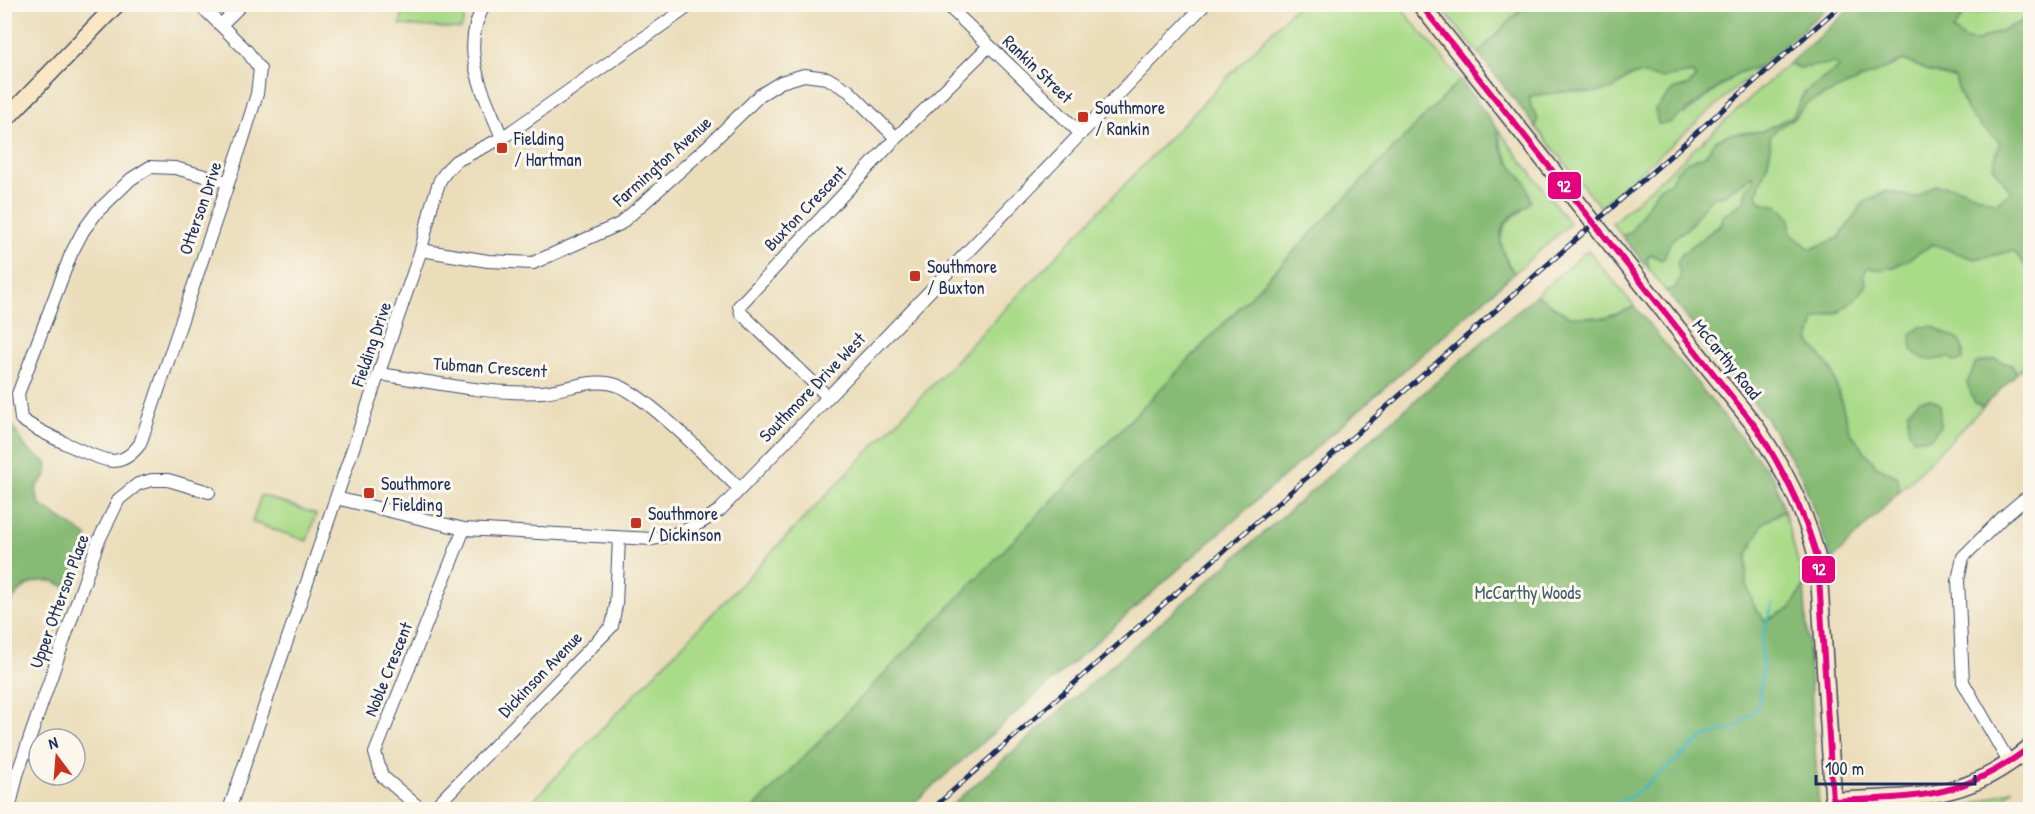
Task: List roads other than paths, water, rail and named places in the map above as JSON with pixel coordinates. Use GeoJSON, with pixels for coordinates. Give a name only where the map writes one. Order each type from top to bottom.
{"type":"FeatureCollection","features":[{"type":"Feature","properties":{"kind":"street"},"geometry":{"type":"LineString","coordinates":[[5,121],[117,4]]}},
{"type":"Feature","properties":{"kind":"street","name":"Otterson Drive"},"geometry":{"type":"LineString","coordinates":[[199,4],[222,24],[260,69],[253,105],[140,442],[128,456],[111,461],[32,427],[21,419],[18,394],[71,254],[83,231],[131,178],[150,166],[176,168],[227,182]]}},
{"type":"Feature","properties":{"kind":"street"},"geometry":{"type":"LineString","coordinates":[[222,24],[242,4]]}},
{"type":"Feature","properties":{"kind":"street"},"geometry":{"type":"LineString","coordinates":[[485,4],[478,15],[471,39],[473,63],[502,138]]}},
{"type":"Feature","properties":{"kind":"street","name":"Fielding Drive"},"geometry":{"type":"LineString","coordinates":[[230,810],[380,374],[421,250],[440,180],[456,161],[502,138],[692,4]]}},
{"type":"Feature","properties":{"kind":"street","name":"Rankin Street"},"geometry":{"type":"LineString","coordinates":[[946,4],[1080,134]]}},
{"type":"Feature","properties":{"kind":"street","name":"Southmore Drive West"},"geometry":{"type":"LineString","coordinates":[[336,498],[464,529],[619,538],[652,539],[676,536],[720,510],[1205,4]]}},
{"type":"Feature","properties":{"kind":"street","name":"McCarthy Road"},"geometry":{"type":"LineString","coordinates":[[1420,4],[1756,427],[1784,468],[1811,535],[1818,561],[1834,805]]}},
{"type":"Feature","properties":{"kind":"street","name":"Buxton Crescent"},"geometry":{"type":"LineString","coordinates":[[827,396],[741,313],[739,306],[896,138],[989,46]]}},
{"type":"Feature","properties":{"kind":"street","name":"Farmington Avenue"},"geometry":{"type":"LineString","coordinates":[[421,250],[488,261],[533,263],[620,224],[708,146],[760,95],[781,82],[804,75],[827,78],[849,91],[896,138]]}},
{"type":"Feature","properties":{"kind":"street","name":"Tubman Crescent"},"geometry":{"type":"LineString","coordinates":[[380,374],[459,387],[515,391],[543,392],[596,382],[618,386],[644,402],[740,489]]}},
{"type":"Feature","properties":{"kind":"street","name":"Upper Otterson Place"},"geometry":{"type":"LineString","coordinates":[[9,810],[11,773],[98,542],[119,499],[138,484],[152,480],[168,480],[209,492]]}},
{"type":"Feature","properties":{"kind":"street"},"geometry":{"type":"LineString","coordinates":[[2010,764],[1963,682],[1958,580],[1963,557],[2003,517],[2023,500],[2031,498]]}},
{"type":"Feature","properties":{"kind":"street","name":"Noble Crescent"},"geometry":{"type":"LineString","coordinates":[[422,810],[382,776],[375,753],[464,529]]}},
{"type":"Feature","properties":{"kind":"street","name":"Dickinson Avenue"},"geometry":{"type":"LineString","coordinates":[[432,810],[612,626],[616,605],[619,538]]}},
{"type":"Feature","properties":{"kind":"street"},"geometry":{"type":"LineString","coordinates":[[1834,805],[1945,794],[1981,781],[2010,764],[2031,747]]}},
{"type":"Feature","properties":{"kind":"waterway"},"geometry":{"type":"LineString","coordinates":[[1603,810],[1634,795],[1702,738],[1735,728],[1758,707],[1763,670],[1761,640],[1773,604]]}},
{"type":"Feature","properties":{"kind":"railway"},"geometry":{"type":"LineString","coordinates":[[931,810],[1842,4]]}},
{"type":"Feature","properties":{"kind":"place","name":"Southmore / Rankin"},"geometry":{"type":"Point","coordinates":[1083,117]}},
{"type":"Feature","properties":{"kind":"place","name":"Fielding / Hartman"},"geometry":{"type":"Point","coordinates":[502,148]}},
{"type":"Feature","properties":{"kind":"place","name":"Southmore / Buxton"},"geometry":{"type":"Point","coordinates":[915,276]}},
{"type":"Feature","properties":{"kind":"place","name":"Southmore / Fielding"},"geometry":{"type":"Point","coordinates":[369,493]}},
{"type":"Feature","properties":{"kind":"place","name":"Southmore / Dickinson"},"geometry":{"type":"Point","coordinates":[636,523]}},
{"type":"Feature","properties":{"kind":"park label","name":"McCarthy Woods"},"geometry":{"type":"Point","coordinates":[1528,592]}}]}
